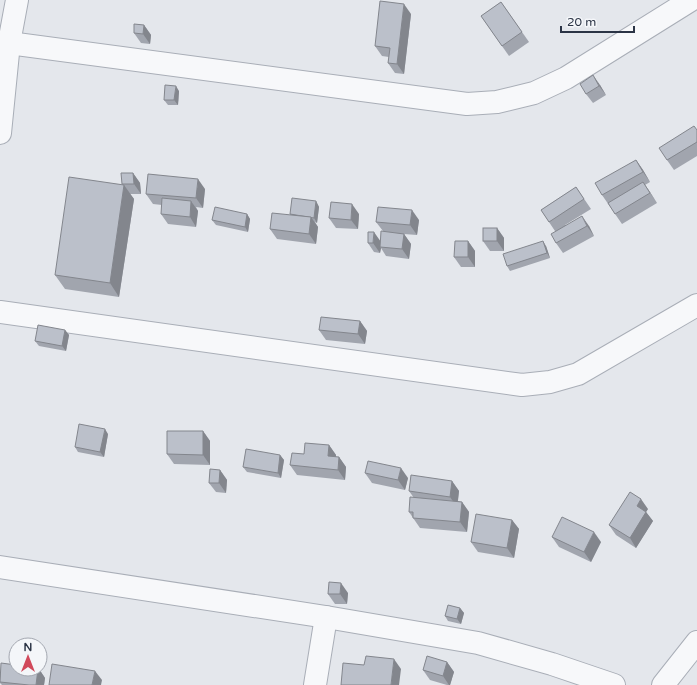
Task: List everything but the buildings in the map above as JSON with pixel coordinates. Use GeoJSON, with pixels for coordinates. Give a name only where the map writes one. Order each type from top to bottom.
{"type":"FeatureCollection","features":[{"type":"Feature","properties":{"kind":"street"},"geometry":{"type":"LineString","coordinates":[[0,133],[9,43],[17,0]]}},
{"type":"Feature","properties":{"kind":"street"},"geometry":{"type":"LineString","coordinates":[[9,43],[467,104],[497,102],[534,93],[566,78],[691,0]]}},
{"type":"Feature","properties":{"kind":"street"},"geometry":{"type":"LineString","coordinates":[[0,312],[522,384],[550,382],[578,374],[697,305]]}},
{"type":"Feature","properties":{"kind":"street"},"geometry":{"type":"LineString","coordinates":[[0,567],[326,617],[478,643],[552,664],[614,685]]}},
{"type":"Feature","properties":{"kind":"street"},"geometry":{"type":"LineString","coordinates":[[315,685],[326,617]]}},
{"type":"Feature","properties":{"kind":"street"},"geometry":{"type":"LineString","coordinates":[[663,685],[697,642]]}}]}
